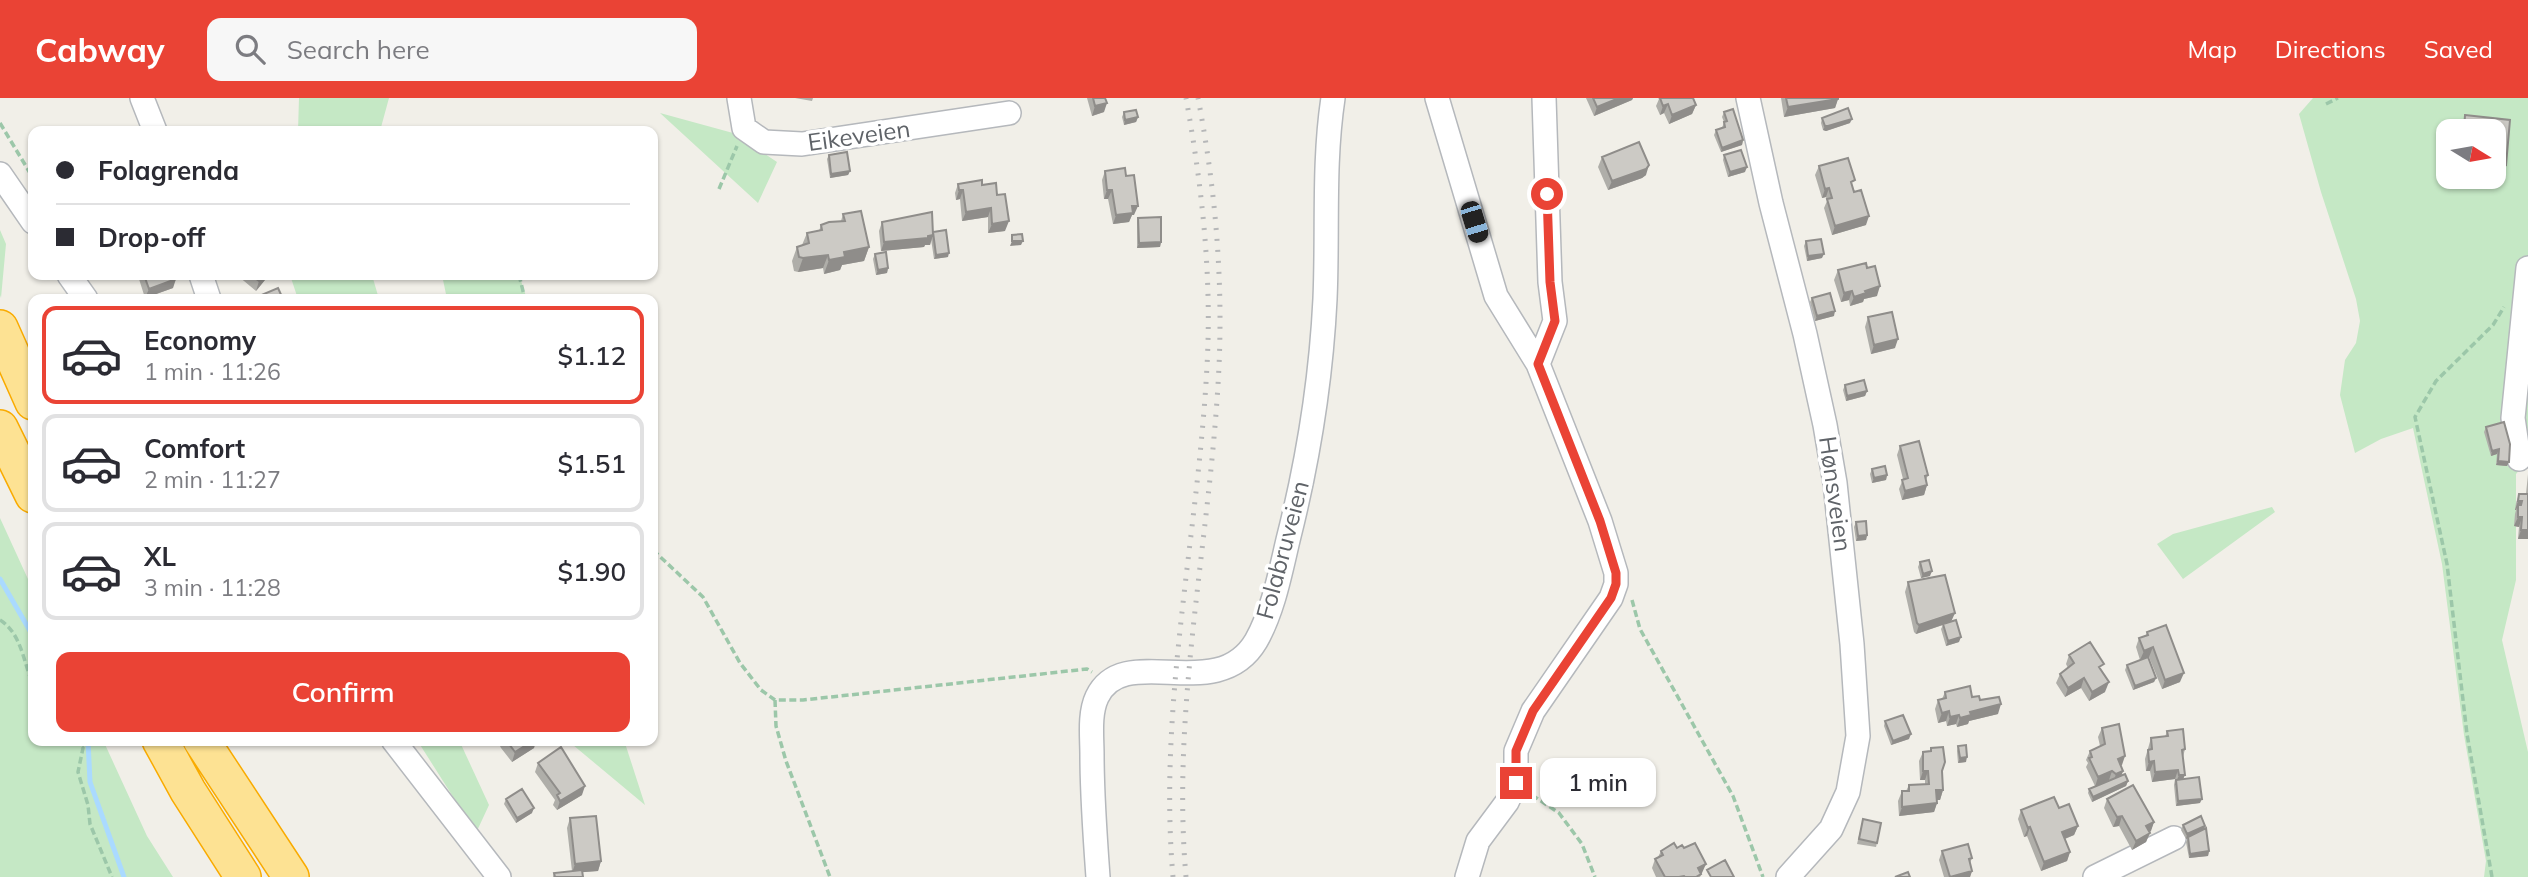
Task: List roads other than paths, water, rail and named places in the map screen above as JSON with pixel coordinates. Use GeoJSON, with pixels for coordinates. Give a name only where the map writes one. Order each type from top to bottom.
{"type":"FeatureCollection","features":[{"type":"Feature","properties":{"kind":"highway"},"geometry":{"type":"LineString","coordinates":[[0,328],[28,391]]}},
{"type":"Feature","properties":{"kind":"highway"},"geometry":{"type":"LineString","coordinates":[[0,358],[28,411]]}},
{"type":"Feature","properties":{"kind":"highway"},"geometry":{"type":"LineString","coordinates":[[0,428],[28,485]]}},
{"type":"Feature","properties":{"kind":"highway"},"geometry":{"type":"LineString","coordinates":[[163,746],[188,791],[243,877]]}},
{"type":"Feature","properties":{"kind":"highway"},"geometry":{"type":"LineString","coordinates":[[205,746],[291,877]]}},
{"type":"Feature","properties":{"kind":"street"},"geometry":{"type":"LineString","coordinates":[[142,98],[153,126]]}},
{"type":"Feature","properties":{"kind":"street","name":"Eikeveien"},"geometry":{"type":"LineString","coordinates":[[738,98],[744,128],[764,142],[802,144],[1009,114]]}},
{"type":"Feature","properties":{"kind":"street","name":"Folabruveien"},"geometry":{"type":"LineString","coordinates":[[1098,877],[1091,727],[1097,697],[1109,683],[1124,674],[1142,671],[1201,674],[1228,668],[1254,644],[1265,624],[1278,583],[1306,466],[1318,377],[1325,300],[1328,127],[1332,98]]}},
{"type":"Feature","properties":{"kind":"street"},"geometry":{"type":"LineString","coordinates":[[1437,98],[1496,296],[1538,364],[1600,521],[1616,573],[1616,584],[1611,598],[1533,711],[1516,751],[1516,783],[1507,802],[1478,841],[1467,877]]}},
{"type":"Feature","properties":{"kind":"street"},"geometry":{"type":"LineString","coordinates":[[1538,364],[1555,321],[1550,282],[1544,98]]}},
{"type":"Feature","properties":{"kind":"street","name":"Hønsveien"},"geometry":{"type":"LineString","coordinates":[[1748,98],[1770,203],[1805,334],[1825,425],[1848,604],[1858,736],[1848,792],[1831,829],[1788,877]]}},
{"type":"Feature","properties":{"kind":"street"},"geometry":{"type":"LineString","coordinates":[[0,174],[28,214]]}},
{"type":"Feature","properties":{"kind":"street"},"geometry":{"type":"LineString","coordinates":[[2519,459],[2513,418],[2528,268]]}},
{"type":"Feature","properties":{"kind":"street"},"geometry":{"type":"LineString","coordinates":[[398,746],[499,877]]}},
{"type":"Feature","properties":{"kind":"street"},"geometry":{"type":"LineString","coordinates":[[2095,877],[2174,838]]}},
{"type":"Feature","properties":{"kind":"waterway"},"geometry":{"type":"LineString","coordinates":[[0,579],[28,627]]}},
{"type":"Feature","properties":{"kind":"waterway"},"geometry":{"type":"LineString","coordinates":[[88,746],[90,782],[124,877]]}},
{"type":"Feature","properties":{"kind":"railway"},"geometry":{"type":"LineString","coordinates":[[1173,877],[1170,813],[1175,685],[1202,430],[1208,332],[1204,231],[1186,98]]}},
{"type":"Feature","properties":{"kind":"railway"},"geometry":{"type":"LineString","coordinates":[[1186,877],[1184,749],[1194,621],[1215,430],[1220,333],[1216,232],[1209,164],[1198,98]]}}]}
